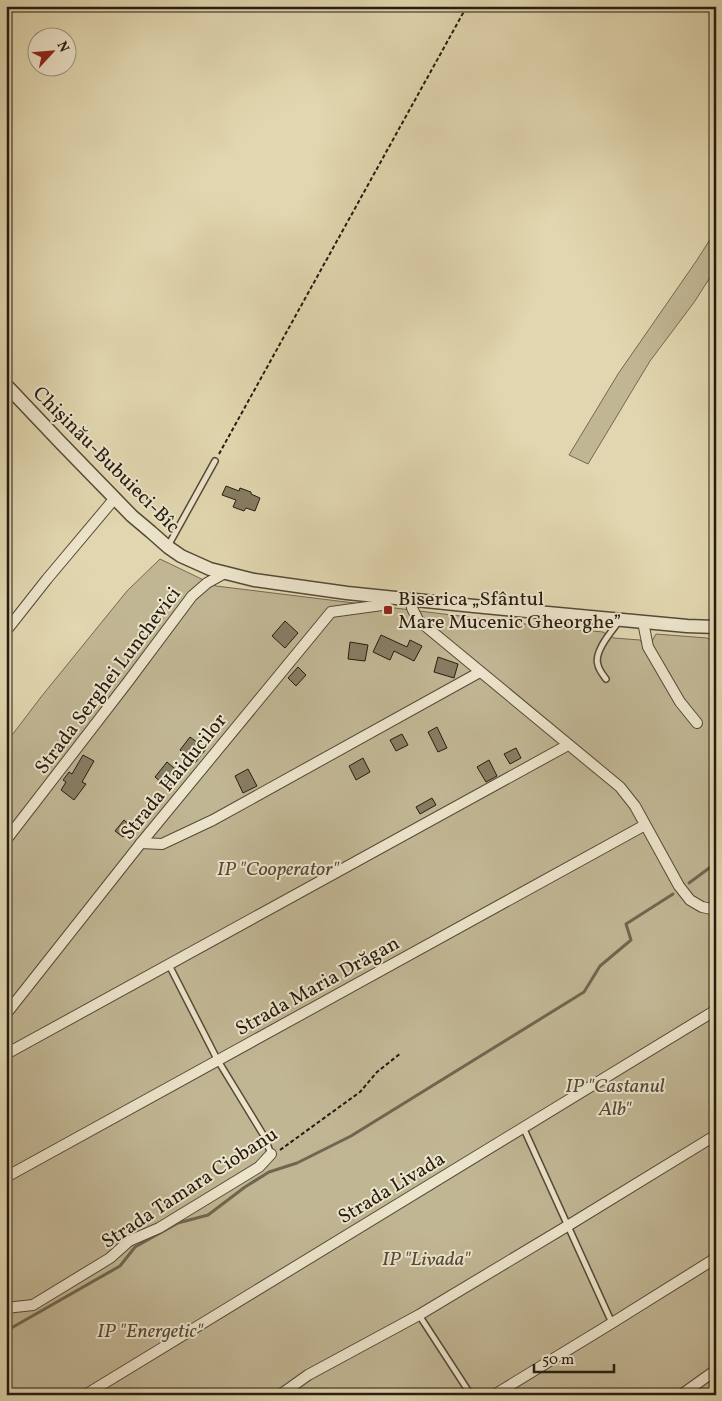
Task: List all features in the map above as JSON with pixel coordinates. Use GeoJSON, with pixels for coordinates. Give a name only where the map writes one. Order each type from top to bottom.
{"type":"FeatureCollection","features":[{"type":"Feature","properties":{"kind":"street","name":"Chișinău-Bubuieci-Bîc"},"geometry":{"type":"LineString","coordinates":[[7,387],[132,516],[168,547],[195,563],[210,569],[284,584],[390,597],[620,620],[716,627]]}},
{"type":"Feature","properties":{"kind":"street"},"geometry":{"type":"LineString","coordinates":[[6,631],[115,498]]}},
{"type":"Feature","properties":{"kind":"street","name":"Strada Serghei Lunchevici"},"geometry":{"type":"LineString","coordinates":[[6,840],[192,596],[207,582],[225,573]]}},
{"type":"Feature","properties":{"kind":"street","name":"Strada Haiducilor"},"geometry":{"type":"LineString","coordinates":[[6,1014],[141,843],[331,612],[382,604],[390,597]]}},
{"type":"Feature","properties":{"kind":"street"},"geometry":{"type":"LineString","coordinates":[[411,599],[412,608],[418,620],[620,787],[635,806],[679,886],[690,900],[702,907],[716,910]]}},
{"type":"Feature","properties":{"kind":"street"},"geometry":{"type":"LineString","coordinates":[[643,622],[648,647],[680,702],[697,723]]}},
{"type":"Feature","properties":{"kind":"street"},"geometry":{"type":"LineString","coordinates":[[141,843],[162,844],[213,820],[480,672]]}},
{"type":"Feature","properties":{"kind":"street"},"geometry":{"type":"LineString","coordinates":[[6,1054],[568,745]]}},
{"type":"Feature","properties":{"kind":"street","name":"Strada Maria Drăgan"},"geometry":{"type":"LineString","coordinates":[[6,1177],[644,825]]}},
{"type":"Feature","properties":{"kind":"street","name":"Strada Livada"},"geometry":{"type":"LineString","coordinates":[[85,1395],[716,1010]]}},
{"type":"Feature","properties":{"kind":"street"},"geometry":{"type":"LineString","coordinates":[[280,1395],[308,1375],[419,1315],[716,1135]]}},
{"type":"Feature","properties":{"kind":"street","name":"Strada Tamara Ciobanu"},"geometry":{"type":"LineString","coordinates":[[6,1308],[33,1305],[110,1258],[129,1241],[159,1228],[259,1167],[271,1154]]}},
{"type":"Feature","properties":{"kind":"street"},"geometry":{"type":"LineString","coordinates":[[494,1395],[716,1258]]}},
{"type":"Feature","properties":{"kind":"street"},"geometry":{"type":"LineString","coordinates":[[681,1395],[716,1370]]}},
{"type":"Feature","properties":{"kind":"lane"},"geometry":{"type":"LineString","coordinates":[[168,547],[216,461]]}},
{"type":"Feature","properties":{"kind":"lane"},"geometry":{"type":"LineString","coordinates":[[606,679],[597,664],[597,657],[602,645],[620,620]]}},
{"type":"Feature","properties":{"kind":"lane"},"geometry":{"type":"LineString","coordinates":[[169,965],[217,1060],[264,1136],[271,1154]]}},
{"type":"Feature","properties":{"kind":"lane"},"geometry":{"type":"LineString","coordinates":[[523,1127],[612,1323]]}},
{"type":"Feature","properties":{"kind":"lane"},"geometry":{"type":"LineString","coordinates":[[419,1315],[471,1395]]}},
{"type":"Feature","properties":{"kind":"path"},"geometry":{"type":"LineString","coordinates":[[216,461],[467,6]]}},
{"type":"Feature","properties":{"kind":"path","name":"Strada Tamara Ciobanu"},"geometry":{"type":"LineString","coordinates":[[271,1154],[280,1150],[360,1092],[377,1072],[400,1053]]}},
{"type":"Feature","properties":{"kind":"green space"},"geometry":{"type":"Polygon","coordinates":[[[716,230],[716,268],[695,301],[650,361],[588,464],[569,455],[618,374],[716,230]]]}},
{"type":"Feature","properties":{"kind":"green space","name":"IP \"Cooperator\""},"geometry":{"type":"Polygon","coordinates":[[[160,559],[216,586],[603,632],[614,638],[640,640],[642,643],[652,641],[656,634],[707,638],[716,642],[716,1395],[6,1395],[6,743],[127,591],[160,559]]]}},
{"type":"Feature","properties":{"kind":"building"},"geometry":{"type":"Polygon","coordinates":[[[226,486],[239,491],[240,488],[260,498],[255,511],[246,508],[244,511],[233,507],[236,500],[222,495],[226,486]]]}},
{"type":"Feature","properties":{"kind":"building"},"geometry":{"type":"Polygon","coordinates":[[[285,621],[298,633],[285,648],[272,636],[285,621]]]}},
{"type":"Feature","properties":{"kind":"building"},"geometry":{"type":"Polygon","coordinates":[[[381,635],[407,647],[410,640],[422,646],[414,661],[394,651],[390,660],[373,652],[381,635]]]}},
{"type":"Feature","properties":{"kind":"building"},"geometry":{"type":"Polygon","coordinates":[[[350,642],[368,645],[365,661],[348,659],[350,642]]]}},
{"type":"Feature","properties":{"kind":"building"},"geometry":{"type":"Polygon","coordinates":[[[438,657],[458,664],[454,678],[434,672],[438,657]]]}},
{"type":"Feature","properties":{"kind":"building"},"geometry":{"type":"Polygon","coordinates":[[[298,667],[306,675],[296,686],[288,678],[298,667]]]}},
{"type":"Feature","properties":{"kind":"building"},"geometry":{"type":"Polygon","coordinates":[[[437,727],[447,748],[438,752],[428,732],[437,727]]]}},
{"type":"Feature","properties":{"kind":"building"},"geometry":{"type":"Polygon","coordinates":[[[402,734],[408,745],[396,751],[390,740],[402,734]]]}},
{"type":"Feature","properties":{"kind":"building"},"geometry":{"type":"Polygon","coordinates":[[[190,737],[206,749],[195,763],[180,750],[190,737]]]}},
{"type":"Feature","properties":{"kind":"building"},"geometry":{"type":"Polygon","coordinates":[[[516,748],[521,758],[510,764],[504,754],[516,748]]]}},
{"type":"Feature","properties":{"kind":"building"},"geometry":{"type":"Polygon","coordinates":[[[83,755],[94,761],[82,782],[86,784],[74,800],[61,790],[66,782],[63,780],[69,772],[72,774],[83,755]]]}},
{"type":"Feature","properties":{"kind":"building"},"geometry":{"type":"Polygon","coordinates":[[[363,758],[370,772],[356,780],[349,766],[363,758]]]}},
{"type":"Feature","properties":{"kind":"building"},"geometry":{"type":"Polygon","coordinates":[[[489,760],[497,776],[486,782],[477,767],[489,760]]]}},
{"type":"Feature","properties":{"kind":"building"},"geometry":{"type":"Polygon","coordinates":[[[167,762],[181,774],[169,789],[155,777],[167,762]]]}},
{"type":"Feature","properties":{"kind":"building"},"geometry":{"type":"Polygon","coordinates":[[[248,769],[257,786],[243,793],[235,776],[248,769]]]}},
{"type":"Feature","properties":{"kind":"building"},"geometry":{"type":"Polygon","coordinates":[[[432,798],[436,805],[420,814],[416,807],[432,798]]]}},
{"type":"Feature","properties":{"kind":"building"},"geometry":{"type":"Polygon","coordinates":[[[124,820],[131,826],[123,837],[115,831],[124,820]]]}},
{"type":"Feature","properties":{"kind":"waterway"},"geometry":{"type":"LineString","coordinates":[[689,883],[716,863]]}},
{"type":"Feature","properties":{"kind":"waterway"},"geometry":{"type":"LineString","coordinates":[[6,1331],[120,1266],[135,1247],[178,1223],[208,1215],[245,1187],[269,1172],[297,1163],[351,1136],[584,992],[600,966],[631,940],[626,924],[673,894]]}},
{"type":"Feature","properties":{"kind":"place","name":"Biserica „Sfântul Mare Mucenic Gheorghe”"},"geometry":{"type":"Point","coordinates":[388,610]}},
{"type":"Feature","properties":{"kind":"park label","name":"IP \"Castanul Alb\""},"geometry":{"type":"Point","coordinates":[615,1096]}},
{"type":"Feature","properties":{"kind":"park label","name":"IP \"Livada\""},"geometry":{"type":"Point","coordinates":[426,1258]}},
{"type":"Feature","properties":{"kind":"park label","name":"IP \"Energetic\""},"geometry":{"type":"Point","coordinates":[150,1330]}}]}
